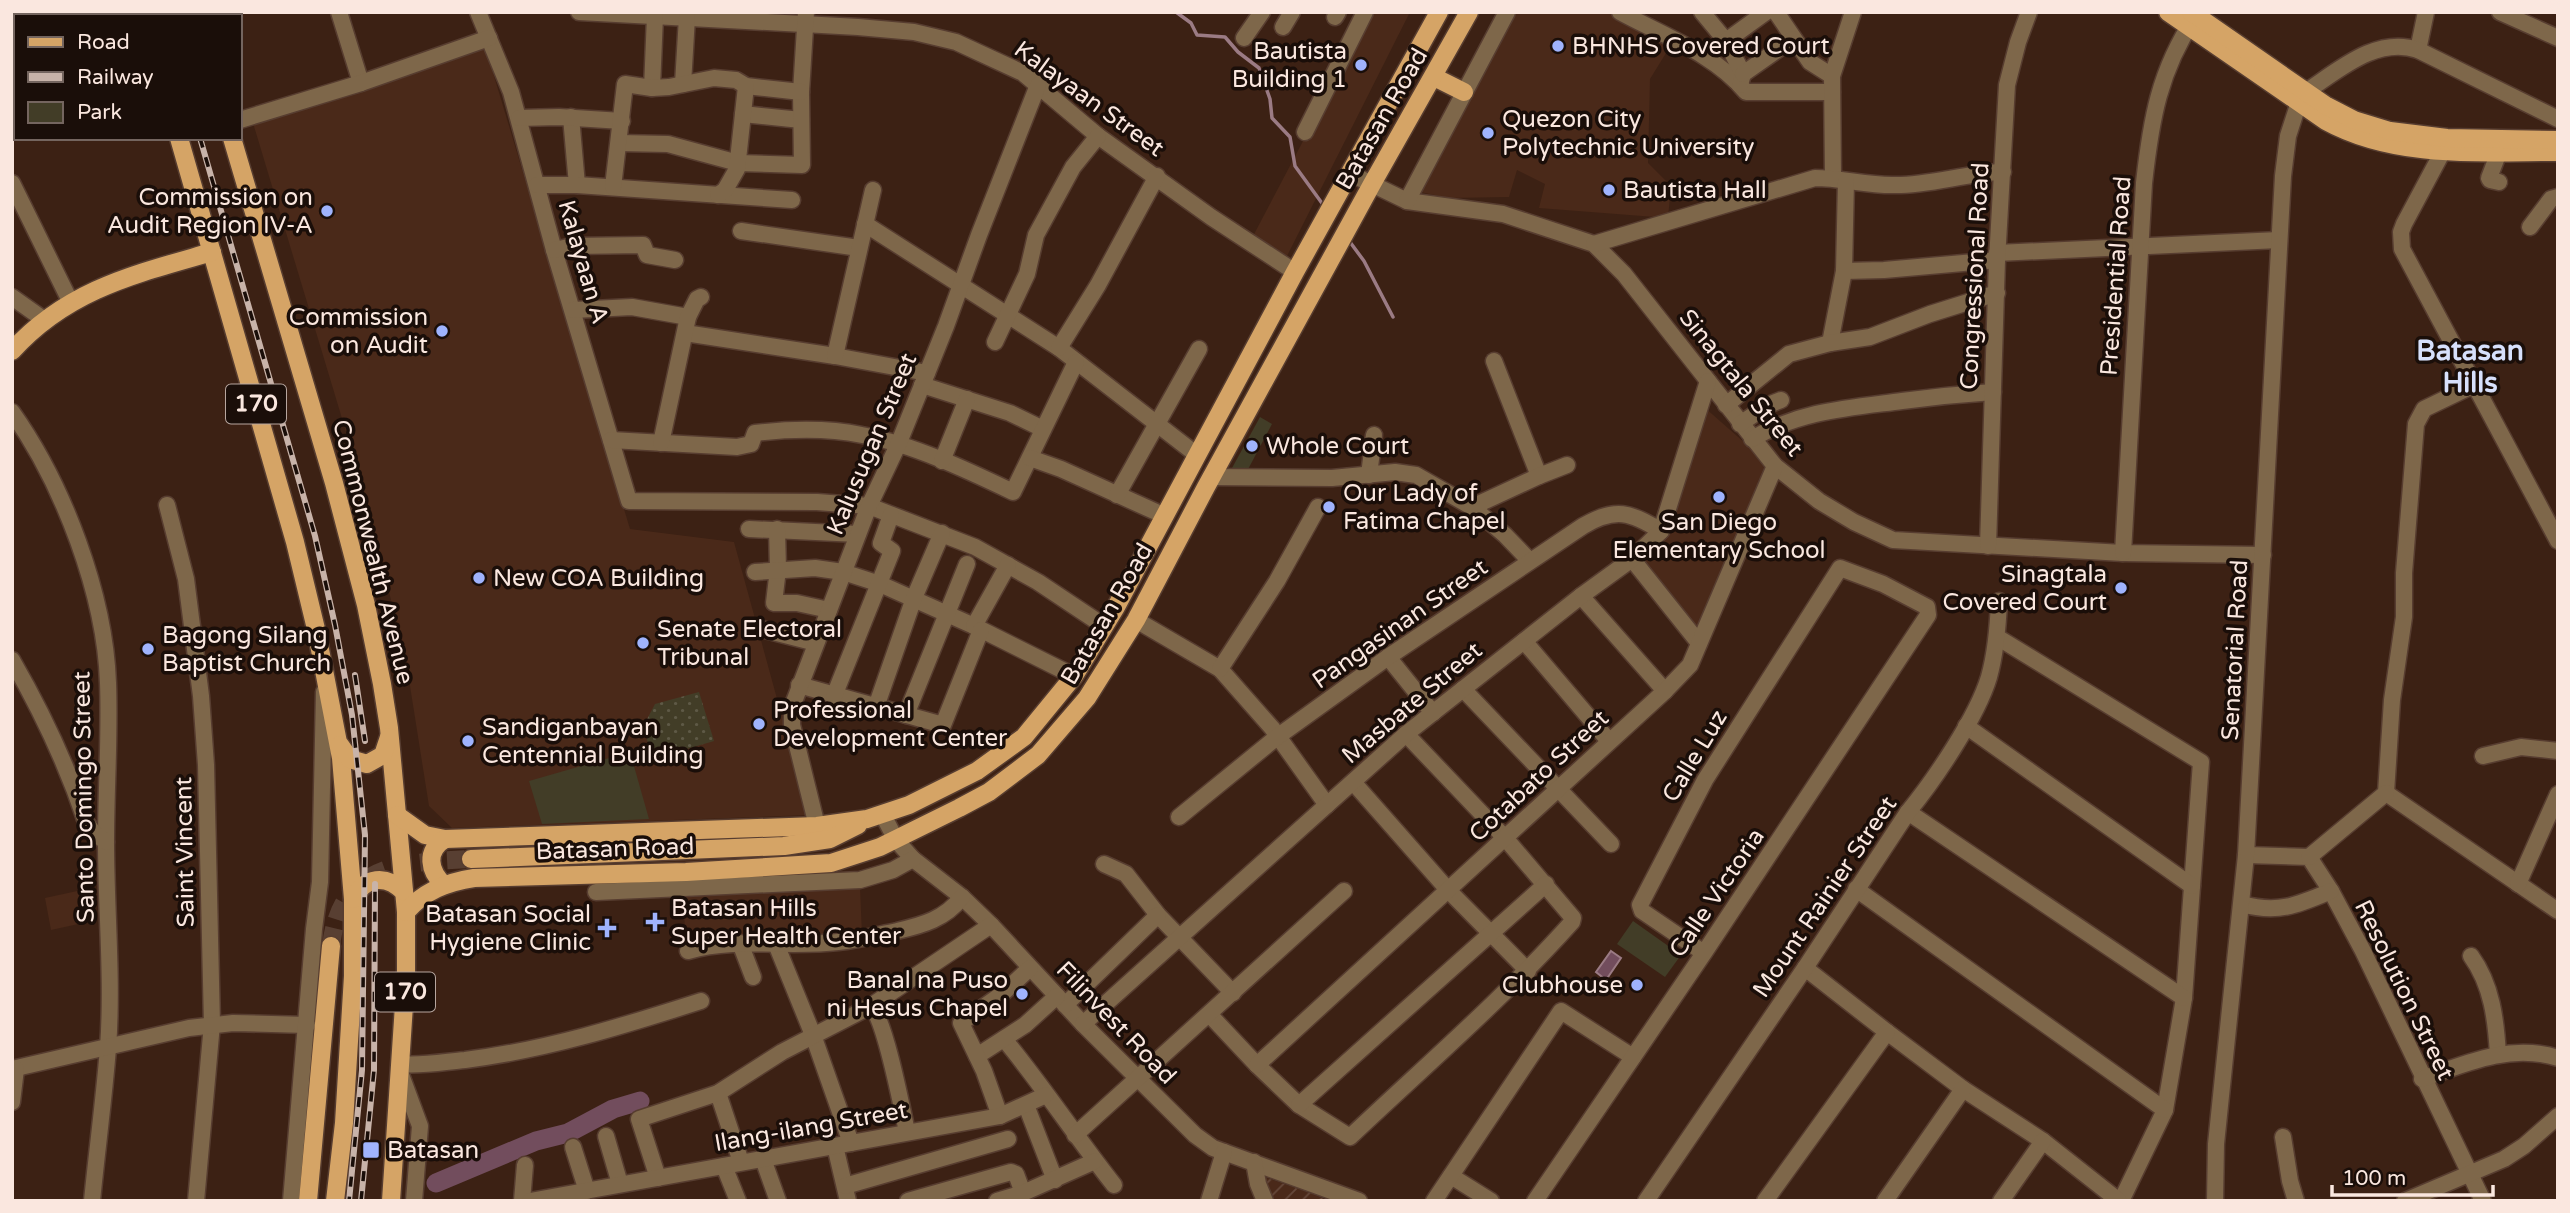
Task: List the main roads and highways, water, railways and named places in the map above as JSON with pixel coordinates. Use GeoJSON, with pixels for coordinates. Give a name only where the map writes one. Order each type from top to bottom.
{"type":"FeatureCollection","features":[{"type":"Feature","properties":{"kind":"main road","name":"Batasan Road"},"geometry":{"type":"LineString","coordinates":[[397,815],[425,835],[445,839],[817,826],[875,817],[960,780],[1003,754],[1024,737],[1074,676],[1104,626],[1439,12]]}},
{"type":"Feature","properties":{"kind":"main road","name":"Batasan Road"},"geometry":{"type":"LineString","coordinates":[[405,912],[426,894],[444,885],[490,877],[667,881],[831,863],[852,858],[896,840],[989,792],[1038,755],[1087,698],[1136,620],[1211,477],[1469,12]]}},
{"type":"Feature","properties":{"kind":"main road"},"geometry":{"type":"LineString","coordinates":[[2168,12],[2194,17],[2303,97],[2326,121],[2353,135],[2386,143],[2443,151],[2558,152]]}},
{"type":"Feature","properties":{"kind":"main road"},"geometry":{"type":"LineString","coordinates":[[1434,77],[1464,92]]}},
{"type":"Feature","properties":{"kind":"main road"},"geometry":{"type":"LineString","coordinates":[[2303,97],[2354,120],[2390,131],[2447,138],[2558,140]]}},
{"type":"Feature","properties":{"kind":"main road","name":"170"},"geometry":{"type":"LineString","coordinates":[[180,140],[295,542],[337,738],[352,899],[353,976],[348,1072],[335,1201]]}},
{"type":"Feature","properties":{"kind":"main road","name":"Commonwealth Avenue"},"geometry":{"type":"LineString","coordinates":[[233,140],[348,534],[372,632],[389,728],[404,892],[406,975],[391,1201]]}},
{"type":"Feature","properties":{"kind":"main road"},"geometry":{"type":"LineString","coordinates":[[12,351],[43,320],[71,303],[132,275],[212,252]]}},
{"type":"Feature","properties":{"kind":"main road"},"geometry":{"type":"LineString","coordinates":[[337,738],[350,759],[367,764],[378,759],[386,750],[389,728]]}},
{"type":"Feature","properties":{"kind":"main road"},"geometry":{"type":"LineString","coordinates":[[471,859],[817,843],[875,817]]}},
{"type":"Feature","properties":{"kind":"main road"},"geometry":{"type":"LineString","coordinates":[[444,885],[435,876],[430,860],[435,847],[445,839]]}},
{"type":"Feature","properties":{"kind":"main road"},"geometry":{"type":"LineString","coordinates":[[352,899],[363,885],[374,879],[388,880],[404,892]]}},
{"type":"Feature","properties":{"kind":"main road"},"geometry":{"type":"LineString","coordinates":[[308,1201],[331,946]]}},
{"type":"Feature","properties":{"kind":"waterway"},"geometry":{"type":"LineString","coordinates":[[1176,12],[1191,23],[1197,35],[1225,37],[1238,52],[1259,68],[1270,99],[1272,118],[1290,137],[1295,166],[1324,206]]}},
{"type":"Feature","properties":{"kind":"waterway"},"geometry":{"type":"LineString","coordinates":[[1347,238],[1364,261],[1393,317]]}},
{"type":"Feature","properties":{"kind":"waterway"},"geometry":{"type":"LineString","coordinates":[[436,1183],[536,1141],[568,1133],[613,1109],[640,1101]]}},
{"type":"Feature","properties":{"kind":"tunnel"},"geometry":{"type":"LineString","coordinates":[[331,946],[337,918],[348,897],[362,882],[380,872],[400,866],[471,859]]}},
{"type":"Feature","properties":{"kind":"railway"},"geometry":{"type":"LineString","coordinates":[[201,140],[315,536],[352,715],[365,835],[362,1070],[349,1201]]}},
{"type":"Feature","properties":{"kind":"railway"},"geometry":{"type":"LineString","coordinates":[[355,675],[365,741]]}},
{"type":"Feature","properties":{"kind":"railway"},"geometry":{"type":"LineString","coordinates":[[361,1201],[374,1070],[375,884]]}},
{"type":"Feature","properties":{"kind":"place","name":"BHNHS Covered Court"},"geometry":{"type":"Point","coordinates":[1558,46]}},
{"type":"Feature","properties":{"kind":"place","name":"Bautista Building 1"},"geometry":{"type":"Point","coordinates":[1361,65]}},
{"type":"Feature","properties":{"kind":"place","name":"Quezon City Polytechnic University"},"geometry":{"type":"Point","coordinates":[1488,133]}},
{"type":"Feature","properties":{"kind":"place","name":"Bautista Hall"},"geometry":{"type":"Point","coordinates":[1609,190]}},
{"type":"Feature","properties":{"kind":"place","name":"Commission on Audit Region IV-A"},"geometry":{"type":"Point","coordinates":[327,211]}},
{"type":"Feature","properties":{"kind":"place","name":"Commission on Audit"},"geometry":{"type":"Point","coordinates":[442,331]}},
{"type":"Feature","properties":{"kind":"place","name":"Whole Court"},"geometry":{"type":"Point","coordinates":[1252,446]}},
{"type":"Feature","properties":{"kind":"place","name":"San Diego Elementary School"},"geometry":{"type":"Point","coordinates":[1719,497]}},
{"type":"Feature","properties":{"kind":"place","name":"Our Lady of Fatima Chapel"},"geometry":{"type":"Point","coordinates":[1329,507]}},
{"type":"Feature","properties":{"kind":"place","name":"New COA Building"},"geometry":{"type":"Point","coordinates":[479,578]}},
{"type":"Feature","properties":{"kind":"place","name":"Sinagtala Covered Court"},"geometry":{"type":"Point","coordinates":[2121,588]}},
{"type":"Feature","properties":{"kind":"place","name":"Senate Electoral Tribunal"},"geometry":{"type":"Point","coordinates":[643,643]}},
{"type":"Feature","properties":{"kind":"place","name":"Bagong Silang Baptist Church"},"geometry":{"type":"Point","coordinates":[148,649]}},
{"type":"Feature","properties":{"kind":"place","name":"Professional Development Center"},"geometry":{"type":"Point","coordinates":[759,724]}},
{"type":"Feature","properties":{"kind":"place","name":"Sandiganbayan Centennial Building"},"geometry":{"type":"Point","coordinates":[468,741]}},
{"type":"Feature","properties":{"kind":"place","name":"Batasan Hills Super Health Center"},"geometry":{"type":"Point","coordinates":[655,922]}},
{"type":"Feature","properties":{"kind":"place","name":"Batasan Social Hygiene Clinic"},"geometry":{"type":"Point","coordinates":[607,928]}},
{"type":"Feature","properties":{"kind":"place","name":"Clubhouse"},"geometry":{"type":"Point","coordinates":[1637,985]}},
{"type":"Feature","properties":{"kind":"place","name":"Banal na Puso ni Hesus Chapel"},"geometry":{"type":"Point","coordinates":[1022,994]}},
{"type":"Feature","properties":{"kind":"place","name":"Batasan"},"geometry":{"type":"Point","coordinates":[371,1150]}},
{"type":"Feature","properties":{"kind":"district","name":"Batasan Hills"},"geometry":{"type":"Point","coordinates":[2470,367]}}]}
